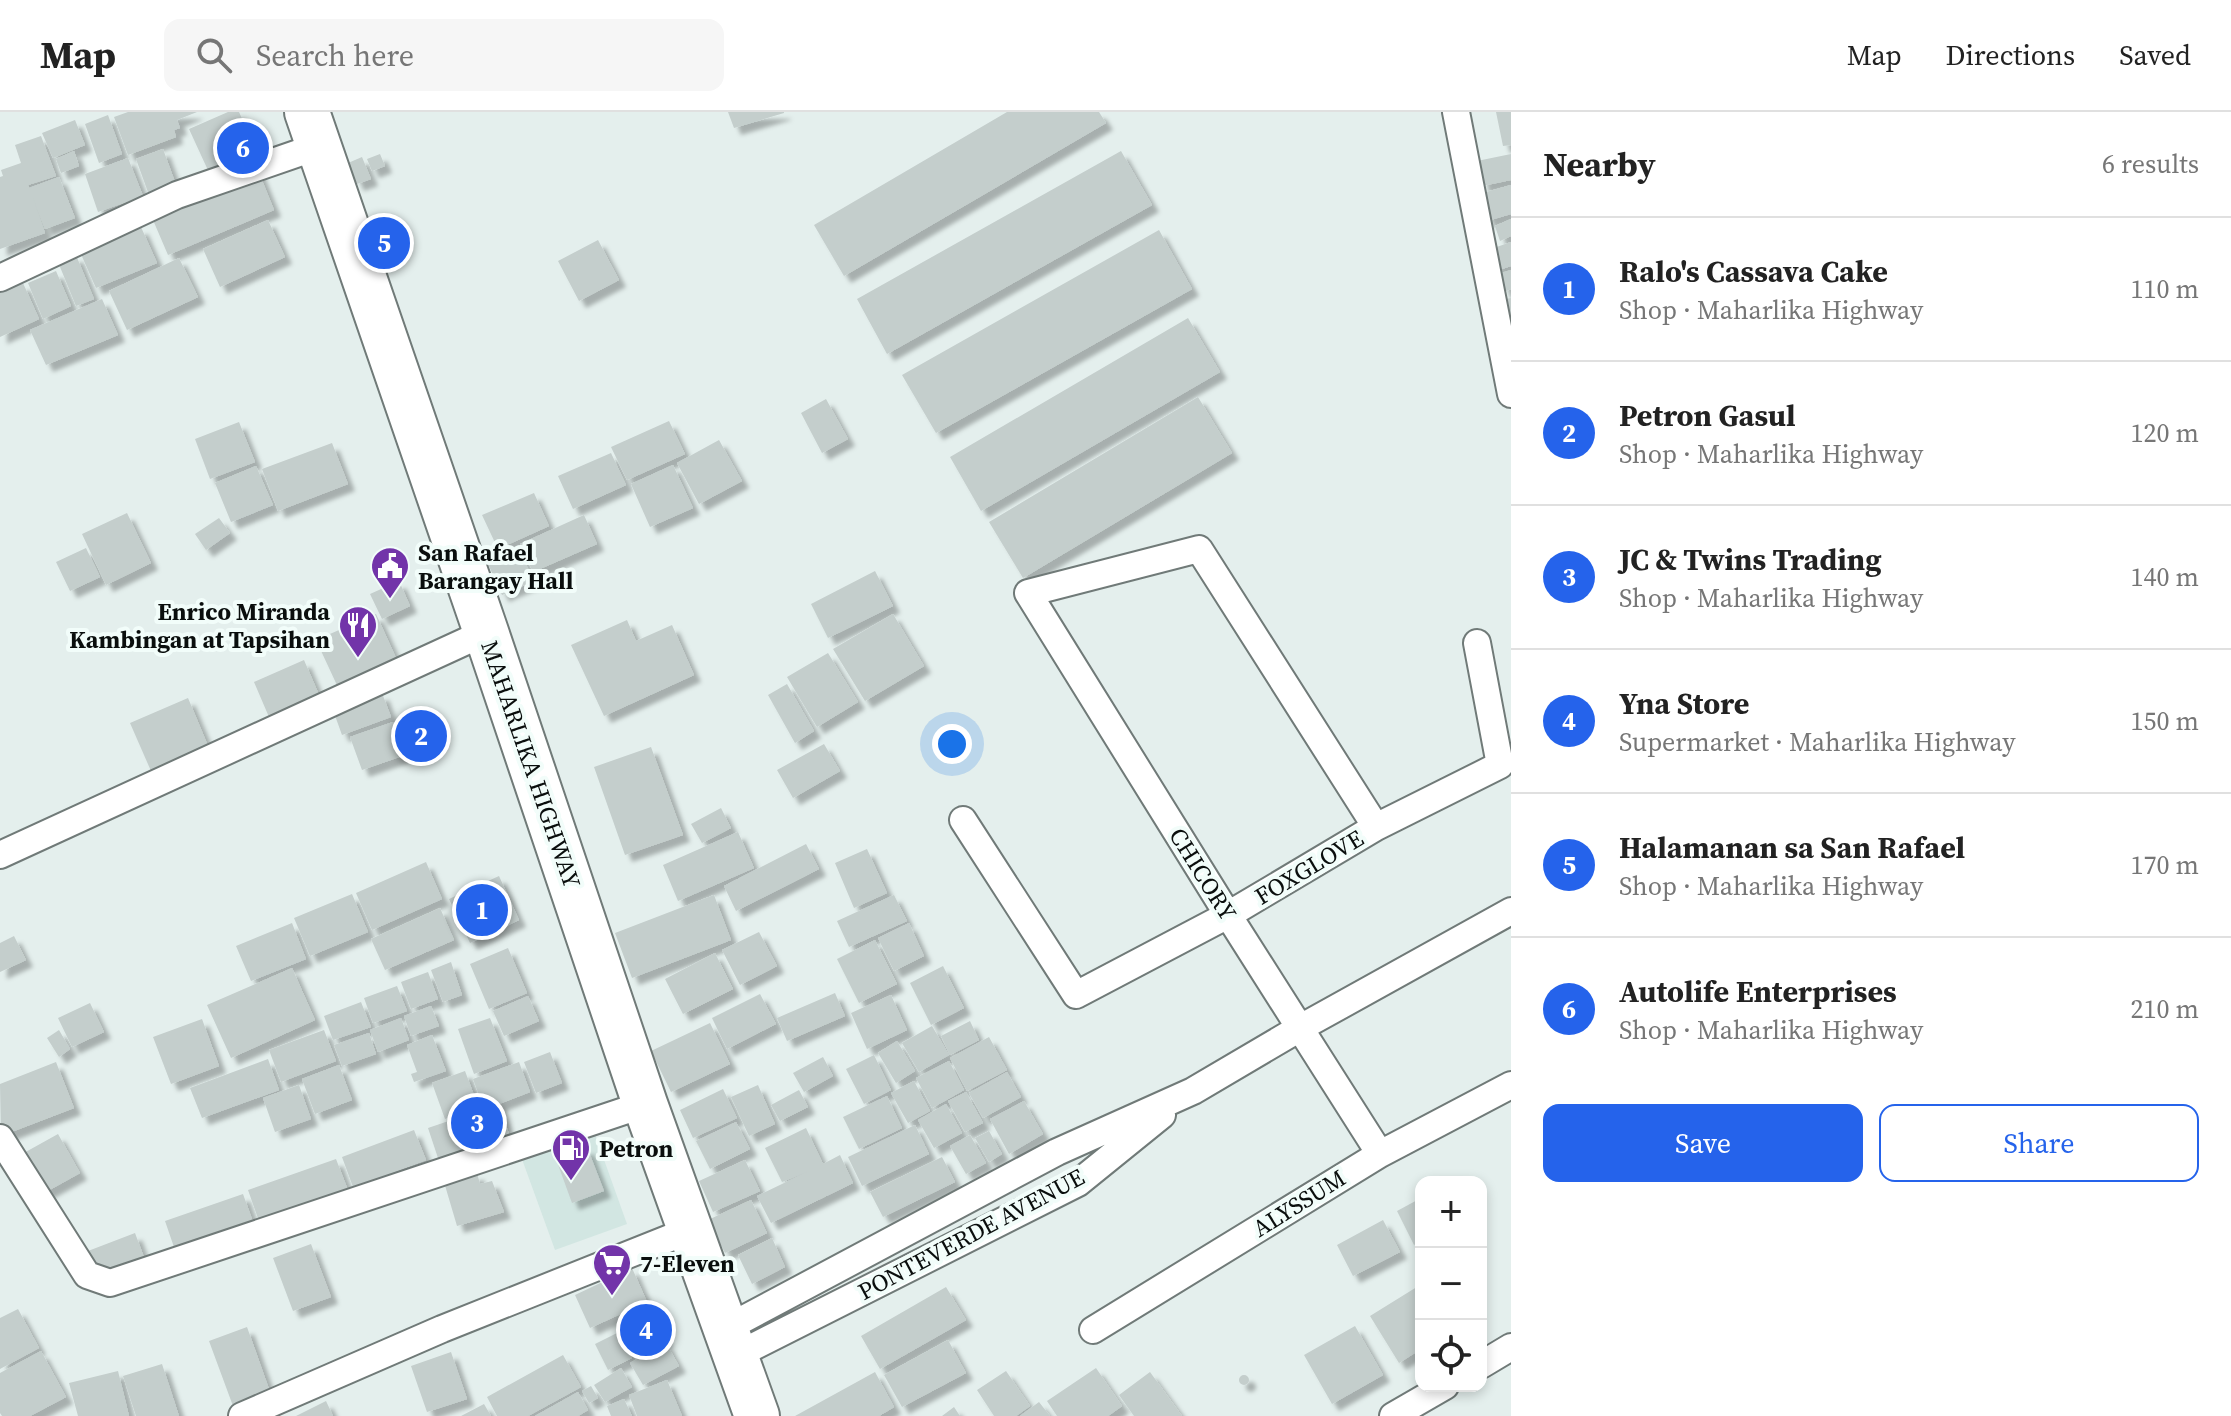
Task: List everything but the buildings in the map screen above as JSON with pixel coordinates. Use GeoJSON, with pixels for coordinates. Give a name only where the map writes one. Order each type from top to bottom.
{"type":"FeatureCollection","features":[{"type":"Feature","properties":{"kind":"highway","name":"MAHARLIKA HIGHWAY"},"geometry":{"type":"LineString","coordinates":[[313,129],[645,1104],[757,1416]]}},
{"type":"Feature","properties":{"kind":"street"},"geometry":{"type":"LineString","coordinates":[[1456,112],[1511,394]]}},
{"type":"Feature","properties":{"kind":"street"},"geometry":{"type":"LineString","coordinates":[[0,278],[313,129]]}},
{"type":"Feature","properties":{"kind":"street","name":"CHICORY"},"geometry":{"type":"LineString","coordinates":[[1376,827],[1199,549],[1028,593],[1380,1154]]}},
{"type":"Feature","properties":{"kind":"street"},"geometry":{"type":"LineString","coordinates":[[0,855],[486,632]]}},
{"type":"Feature","properties":{"kind":"street","name":"FOXGLOVE"},"geometry":{"type":"LineString","coordinates":[[963,820],[1076,995],[1228,915],[1376,827],[1500,765],[1477,643]]}},
{"type":"Feature","properties":{"kind":"street","name":"PONTEVERDE AVENUE"},"geometry":{"type":"LineString","coordinates":[[730,1343],[1057,1152],[1193,1091],[1511,911]]}},
{"type":"Feature","properties":{"kind":"street","name":"ALYSSUM"},"geometry":{"type":"LineString","coordinates":[[1093,1330],[1380,1154],[1511,1085]]}},
{"type":"Feature","properties":{"kind":"street","name":"PONTEVERDE AVENUE"},"geometry":{"type":"LineString","coordinates":[[730,1343],[1078,1183],[1193,1091]]}},
{"type":"Feature","properties":{"kind":"street"},"geometry":{"type":"LineString","coordinates":[[0,1138],[87,1275],[110,1283],[645,1104]]}},
{"type":"Feature","properties":{"kind":"street"},"geometry":{"type":"LineString","coordinates":[[242,1416],[442,1329],[690,1230]]}},
{"type":"Feature","properties":{"kind":"street"},"geometry":{"type":"LineString","coordinates":[[1487,1361],[1511,1347]]}},
{"type":"Feature","properties":{"kind":"street"},"geometry":{"type":"LineString","coordinates":[[1393,1416],[1435,1392]]}},
{"type":"Feature","properties":{"kind":"shaded area","name":"Petron"},"geometry":{"type":"Polygon","coordinates":[[[588,1115],[627,1224],[555,1250],[515,1140],[588,1115]]]}},
{"type":"Feature","properties":{"kind":"place","name":"Autolife Enterprises"},"geometry":{"type":"Point","coordinates":[243,148]}},
{"type":"Feature","properties":{"kind":"place","name":"Halamanan sa San Rafael"},"geometry":{"type":"Point","coordinates":[384,243]}},
{"type":"Feature","properties":{"kind":"place","name":"San Rafael Barangay Hall"},"geometry":{"type":"Point","coordinates":[390,600]}},
{"type":"Feature","properties":{"kind":"place","name":"Enrico Miranda Kambingan at Tapsihan"},"geometry":{"type":"Point","coordinates":[358,659]}},
{"type":"Feature","properties":{"kind":"place","name":"Petron Gasul"},"geometry":{"type":"Point","coordinates":[421,736]}},
{"type":"Feature","properties":{"kind":"place","name":"Ralo's Cassava Cake"},"geometry":{"type":"Point","coordinates":[482,910]}},
{"type":"Feature","properties":{"kind":"place","name":"JC & Twins Trading"},"geometry":{"type":"Point","coordinates":[477,1123]}},
{"type":"Feature","properties":{"kind":"place","name":"Petron"},"geometry":{"type":"Point","coordinates":[571,1182]}},
{"type":"Feature","properties":{"kind":"place","name":"7-Eleven"},"geometry":{"type":"Point","coordinates":[612,1297]}},
{"type":"Feature","properties":{"kind":"place","name":"Yna Store"},"geometry":{"type":"Point","coordinates":[646,1330]}}]}
